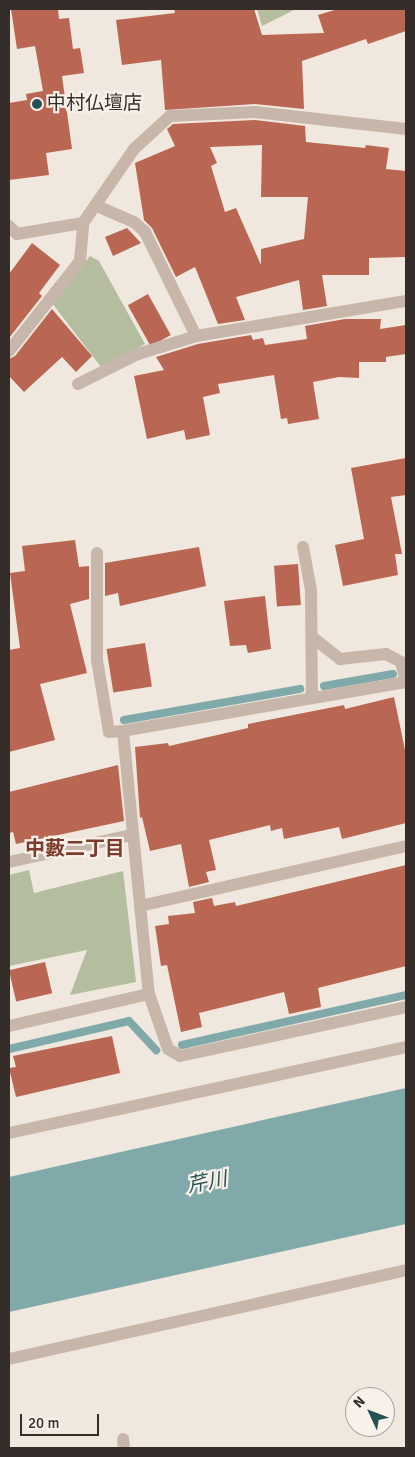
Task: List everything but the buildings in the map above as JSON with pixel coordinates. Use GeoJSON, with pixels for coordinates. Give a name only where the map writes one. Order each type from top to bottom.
{"type":"FeatureCollection","features":[{"type":"Feature","properties":{"kind":"street"},"geometry":{"type":"LineString","coordinates":[[9,351],[80,261],[83,223],[97,206],[134,149],[170,116],[254,112],[357,122],[406,129]]}},
{"type":"Feature","properties":{"kind":"street"},"geometry":{"type":"LineString","coordinates":[[97,206],[134,222],[145,232],[196,336]]}},
{"type":"Feature","properties":{"kind":"street"},"geometry":{"type":"LineString","coordinates":[[9,226],[17,234],[83,223]]}},
{"type":"Feature","properties":{"kind":"street"},"geometry":{"type":"LineString","coordinates":[[78,384],[117,367],[138,354],[196,336],[406,301]]}},
{"type":"Feature","properties":{"kind":"street"},"geometry":{"type":"LineString","coordinates":[[303,547],[311,590],[312,698]]}},
{"type":"Feature","properties":{"kind":"street"},"geometry":{"type":"LineString","coordinates":[[97,554],[97,660],[109,732],[123,732],[406,682],[401,662],[386,654],[340,659],[312,637]]}},
{"type":"Feature","properties":{"kind":"street"},"geometry":{"type":"LineString","coordinates":[[123,732],[149,994],[168,1049],[180,1056],[406,1006]]}},
{"type":"Feature","properties":{"kind":"street"},"geometry":{"type":"LineString","coordinates":[[9,862],[132,835]]}},
{"type":"Feature","properties":{"kind":"street"},"geometry":{"type":"LineString","coordinates":[[140,906],[406,846]]}},
{"type":"Feature","properties":{"kind":"street"},"geometry":{"type":"LineString","coordinates":[[9,1026],[149,994]]}},
{"type":"Feature","properties":{"kind":"street"},"geometry":{"type":"LineString","coordinates":[[9,1133],[406,1046]]}},
{"type":"Feature","properties":{"kind":"street"},"geometry":{"type":"LineString","coordinates":[[9,1359],[406,1270]]}},
{"type":"Feature","properties":{"kind":"green space"},"geometry":{"type":"Polygon","coordinates":[[[257,9],[296,9],[262,26],[257,9]]]}},
{"type":"Feature","properties":{"kind":"green space"},"geometry":{"type":"Polygon","coordinates":[[[90,256],[99,261],[145,344],[101,367],[52,303],[90,256]]]}},
{"type":"Feature","properties":{"kind":"green space"},"geometry":{"type":"Polygon","coordinates":[[[29,870],[34,893],[123,871],[136,982],[70,995],[87,950],[9,966],[9,875],[29,870]]]}},
{"type":"Feature","properties":{"kind":"water","name":"芹川"},"geometry":{"type":"Polygon","coordinates":[[[406,1088],[406,1224],[9,1312],[9,1177],[406,1088]]]}},
{"type":"Feature","properties":{"kind":"waterway"},"geometry":{"type":"LineString","coordinates":[[324,686],[393,674]]}},
{"type":"Feature","properties":{"kind":"waterway"},"geometry":{"type":"LineString","coordinates":[[124,720],[300,689]]}},
{"type":"Feature","properties":{"kind":"waterway"},"geometry":{"type":"LineString","coordinates":[[182,1045],[406,995]]}},
{"type":"Feature","properties":{"kind":"waterway"},"geometry":{"type":"LineString","coordinates":[[9,1049],[129,1021],[156,1050]]}},
{"type":"Feature","properties":{"kind":"place","name":"中村仏壇店"},"geometry":{"type":"Point","coordinates":[37,104]}},
{"type":"Feature","properties":{"kind":"district","name":"中藪二丁目"},"geometry":{"type":"Point","coordinates":[75,848]}}]}
